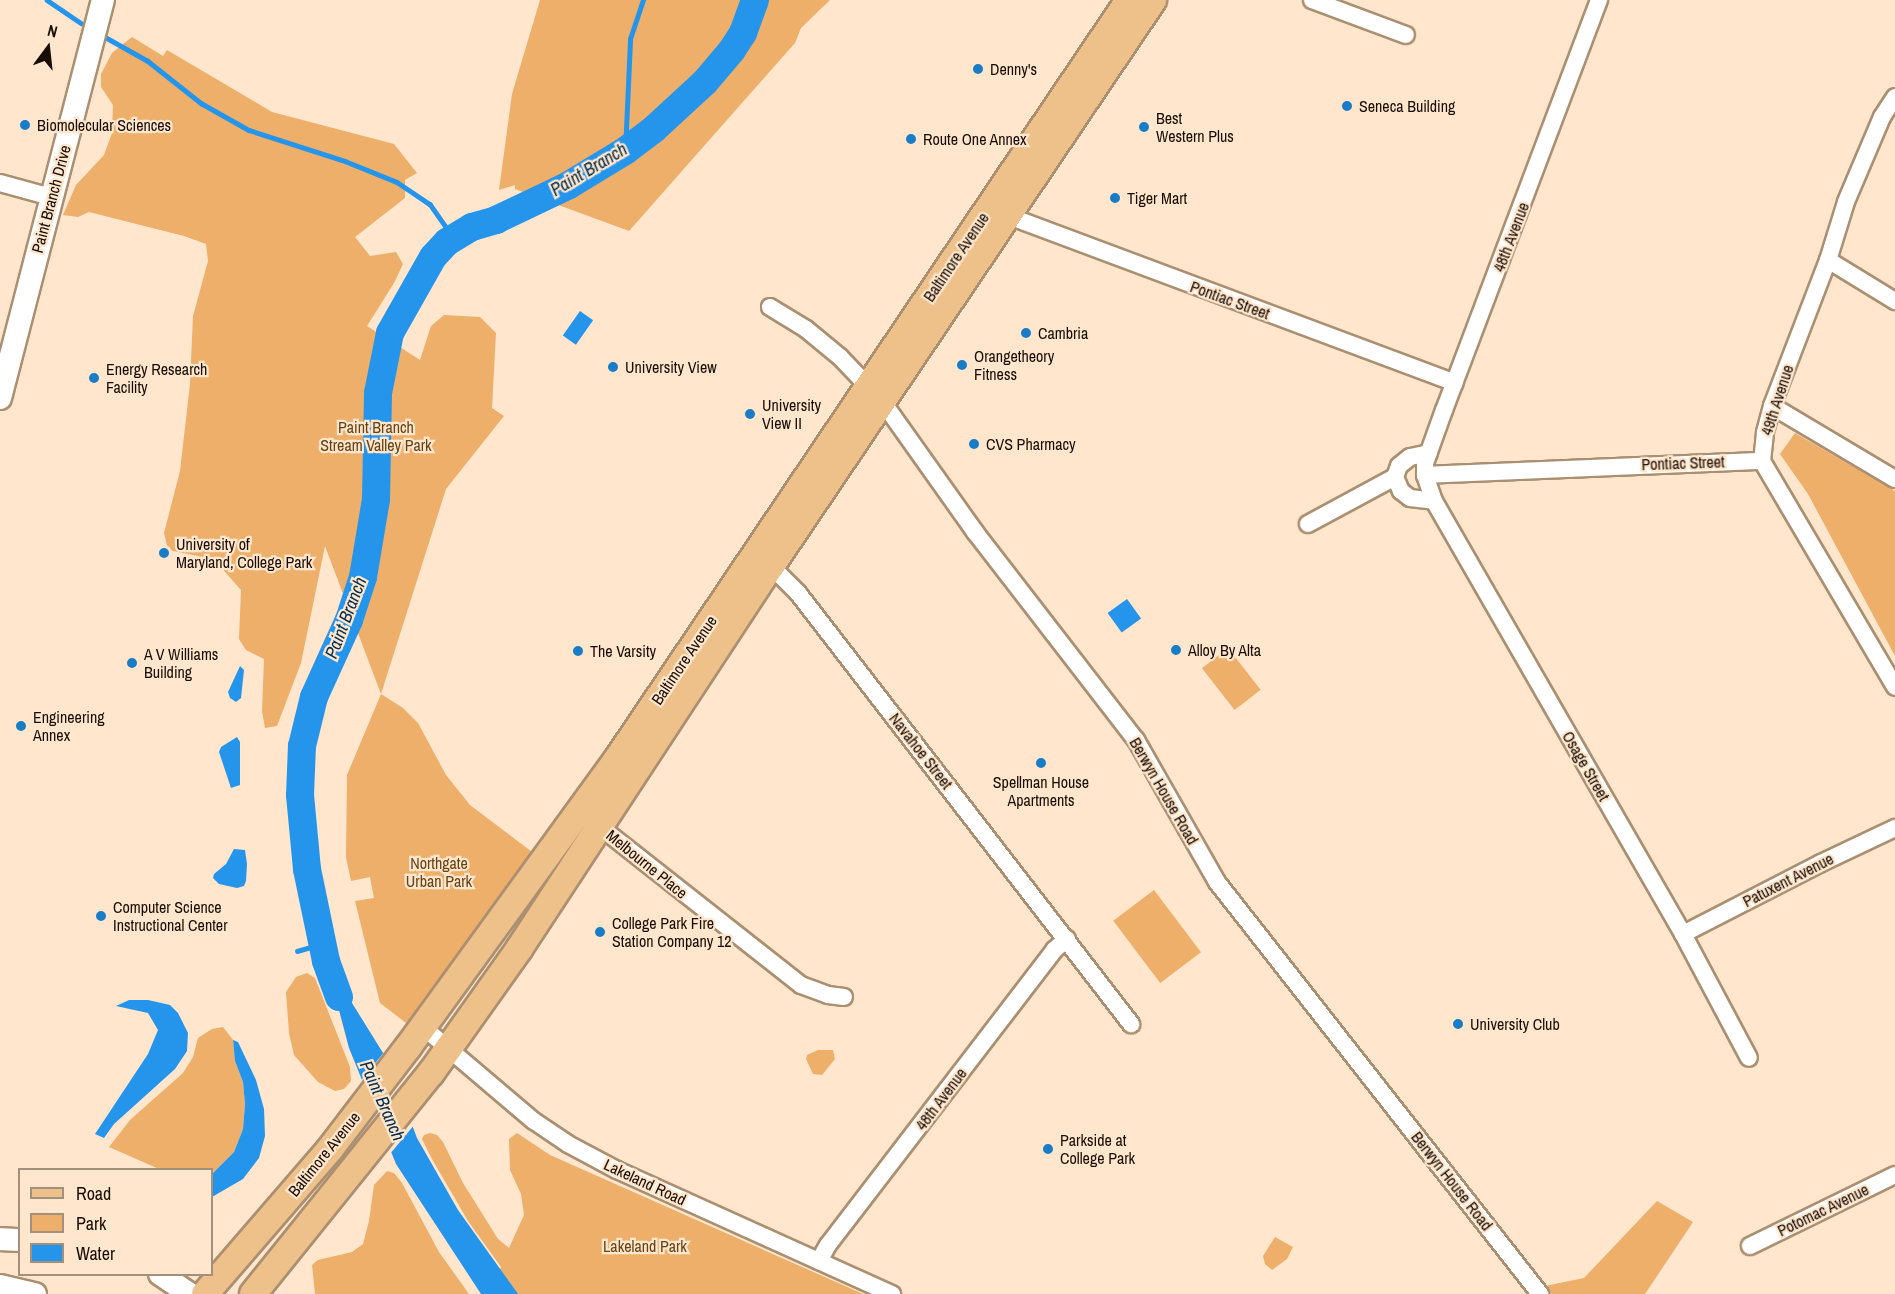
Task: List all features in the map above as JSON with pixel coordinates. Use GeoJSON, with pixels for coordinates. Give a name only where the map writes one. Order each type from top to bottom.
{"type":"FeatureCollection","features":[{"type":"Feature","properties":{"kind":"main road","name":"Baltimore Avenue"},"geometry":{"type":"LineString","coordinates":[[253,1294],[343,1186],[415,1094],[519,949],[771,566],[876,393],[1129,0]]}},
{"type":"Feature","properties":{"kind":"main road","name":"Baltimore Avenue"},"geometry":{"type":"LineString","coordinates":[[205,1294],[330,1149],[423,1027],[618,758],[876,393],[1006,216],[1153,0]]}},
{"type":"Feature","properties":{"kind":"street","name":"Paint Branch Drive"},"geometry":{"type":"LineString","coordinates":[[0,398],[103,0]]}},
{"type":"Feature","properties":{"kind":"street"},"geometry":{"type":"LineString","coordinates":[[1312,0],[1406,35]]}},
{"type":"Feature","properties":{"kind":"street","name":"48th Avenue"},"geometry":{"type":"LineString","coordinates":[[1425,475],[1429,453],[1599,0]]}},
{"type":"Feature","properties":{"kind":"street","name":"49th Avenue"},"geometry":{"type":"LineString","coordinates":[[1762,461],[1765,433],[1772,406],[1828,260],[1846,202],[1882,117],[1895,97]]}},
{"type":"Feature","properties":{"kind":"street"},"geometry":{"type":"LineString","coordinates":[[0,183],[51,197]]}},
{"type":"Feature","properties":{"kind":"street","name":"Pontiac Street"},"geometry":{"type":"LineString","coordinates":[[1006,216],[1455,383]]}},
{"type":"Feature","properties":{"kind":"street"},"geometry":{"type":"LineString","coordinates":[[1828,260],[1895,301]]}},
{"type":"Feature","properties":{"kind":"street","name":"Berwyn House Road"},"geometry":{"type":"LineString","coordinates":[[770,307],[806,329],[840,357],[876,393],[975,532],[1136,740],[1217,882],[1540,1294]]}},
{"type":"Feature","properties":{"kind":"street"},"geometry":{"type":"LineString","coordinates":[[1772,406],[1895,479]]}},
{"type":"Feature","properties":{"kind":"street"},"geometry":{"type":"LineString","coordinates":[[1429,453],[1410,457],[1398,466],[1395,477],[1401,490],[1410,498],[1434,501]]}},
{"type":"Feature","properties":{"kind":"street"},"geometry":{"type":"LineString","coordinates":[[1762,461],[1895,687]]}},
{"type":"Feature","properties":{"kind":"street","name":"Pontiac Street"},"geometry":{"type":"LineString","coordinates":[[1425,475],[1762,461]]}},
{"type":"Feature","properties":{"kind":"street","name":"Osage Street"},"geometry":{"type":"LineString","coordinates":[[1425,475],[1434,501],[1683,934],[1749,1058]]}},
{"type":"Feature","properties":{"kind":"street"},"geometry":{"type":"LineString","coordinates":[[1308,524],[1395,477]]}},
{"type":"Feature","properties":{"kind":"street","name":"Navahoe Street"},"geometry":{"type":"LineString","coordinates":[[771,566],[798,593],[1131,1024]]}},
{"type":"Feature","properties":{"kind":"street","name":"Melbourne Place"},"geometry":{"type":"LineString","coordinates":[[599,826],[801,985],[828,996],[844,997]]}},
{"type":"Feature","properties":{"kind":"street","name":"Patuxent Avenue"},"geometry":{"type":"LineString","coordinates":[[1683,934],[1895,828]]}},
{"type":"Feature","properties":{"kind":"street","name":"48th Avenue"},"geometry":{"type":"LineString","coordinates":[[819,1261],[828,1245],[1054,950],[1067,939]]}},
{"type":"Feature","properties":{"kind":"street","name":"Lakeland Road"},"geometry":{"type":"LineString","coordinates":[[423,1027],[534,1121],[568,1144],[618,1170],[892,1294]]}},
{"type":"Feature","properties":{"kind":"street","name":"Potomac Avenue"},"geometry":{"type":"LineString","coordinates":[[1750,1246],[1895,1175]]}},
{"type":"Feature","properties":{"kind":"street"},"geometry":{"type":"LineString","coordinates":[[0,1239],[18,1240]]}},
{"type":"Feature","properties":{"kind":"street"},"geometry":{"type":"LineString","coordinates":[[162,1276],[190,1294]]}},
{"type":"Feature","properties":{"kind":"street"},"geometry":{"type":"LineString","coordinates":[[0,1286],[35,1294]]}},
{"type":"Feature","properties":{"kind":"green space"},"geometry":{"type":"Polygon","coordinates":[[[540,0],[830,0],[801,28],[795,43],[629,231],[515,189],[515,185],[499,190],[512,94],[540,0]]]}},
{"type":"Feature","properties":{"kind":"green space","name":"Paint Branch Stream Valley Park"},"geometry":{"type":"Polygon","coordinates":[[[132,37],[163,56],[167,50],[272,112],[394,144],[417,173],[405,180],[405,198],[355,237],[370,256],[396,252],[403,264],[367,326],[420,360],[431,326],[444,315],[480,317],[496,333],[492,408],[504,416],[446,489],[381,694],[325,546],[301,663],[277,726],[265,728],[262,711],[264,659],[246,650],[239,639],[241,590],[219,565],[198,556],[168,550],[164,533],[180,471],[190,384],[193,316],[208,261],[206,244],[184,236],[89,212],[78,217],[63,215],[76,185],[104,155],[112,133],[113,105],[101,87],[101,74],[112,53],[132,37]]]}},
{"type":"Feature","properties":{"kind":"green space"},"geometry":{"type":"Polygon","coordinates":[[[1795,433],[1895,491],[1895,656],[1808,494],[1780,454],[1795,433]]]}},
{"type":"Feature","properties":{"kind":"green space"},"geometry":{"type":"Polygon","coordinates":[[[1228,648],[1261,690],[1235,710],[1202,668],[1228,648]]]}},
{"type":"Feature","properties":{"kind":"green space","name":"Northgate Urban Park"},"geometry":{"type":"Polygon","coordinates":[[[381,694],[403,708],[418,723],[446,775],[470,805],[536,855],[475,939],[406,1023],[380,1003],[355,901],[374,898],[370,877],[351,881],[346,857],[347,775],[381,694]]]}},
{"type":"Feature","properties":{"kind":"green space"},"geometry":{"type":"Polygon","coordinates":[[[1154,890],[1201,952],[1160,983],[1113,921],[1154,890]]]}},
{"type":"Feature","properties":{"kind":"green space"},"geometry":{"type":"Polygon","coordinates":[[[307,973],[315,978],[350,1067],[351,1081],[344,1089],[335,1091],[318,1082],[294,1055],[289,1033],[286,992],[296,977],[307,973]]]}},
{"type":"Feature","properties":{"kind":"green space"},"geometry":{"type":"Polygon","coordinates":[[[223,1027],[233,1040],[235,1061],[243,1082],[245,1104],[243,1129],[234,1152],[213,1173],[213,1168],[157,1168],[109,1147],[130,1120],[183,1073],[193,1057],[198,1038],[212,1029],[223,1027]]]}},
{"type":"Feature","properties":{"kind":"green space"},"geometry":{"type":"Polygon","coordinates":[[[818,1050],[833,1050],[835,1059],[822,1075],[813,1074],[806,1059],[807,1055],[818,1050]]]}},
{"type":"Feature","properties":{"kind":"green space","name":"Lakeland Park"},"geometry":{"type":"Polygon","coordinates":[[[430,1133],[437,1135],[443,1142],[463,1183],[498,1239],[509,1248],[524,1215],[521,1194],[510,1170],[509,1139],[517,1133],[550,1155],[863,1294],[489,1294],[501,1267],[468,1221],[432,1159],[422,1139],[424,1135],[430,1133]]]}},
{"type":"Feature","properties":{"kind":"green space"},"geometry":{"type":"Polygon","coordinates":[[[387,1171],[394,1173],[402,1183],[439,1252],[469,1294],[315,1294],[312,1265],[318,1260],[352,1252],[363,1244],[374,1185],[387,1171]]]}},
{"type":"Feature","properties":{"kind":"green space"},"geometry":{"type":"Polygon","coordinates":[[[1657,1201],[1693,1222],[1645,1294],[1552,1294],[1545,1286],[1584,1278],[1657,1201]]]}},
{"type":"Feature","properties":{"kind":"green space"},"geometry":{"type":"Polygon","coordinates":[[[1275,1237],[1293,1247],[1287,1259],[1272,1270],[1265,1264],[1263,1256],[1275,1237]]]}},
{"type":"Feature","properties":{"kind":"water"},"geometry":{"type":"Polygon","coordinates":[[[580,311],[593,320],[576,345],[563,336],[580,311]]]}},
{"type":"Feature","properties":{"kind":"water"},"geometry":{"type":"Polygon","coordinates":[[[1127,599],[1141,618],[1122,633],[1108,613],[1127,599]]]}},
{"type":"Feature","properties":{"kind":"water"},"geometry":{"type":"Polygon","coordinates":[[[240,666],[244,670],[241,698],[236,702],[230,698],[228,692],[240,666]]]}},
{"type":"Feature","properties":{"kind":"water"},"geometry":{"type":"Polygon","coordinates":[[[237,737],[240,742],[240,785],[231,788],[219,752],[221,747],[237,737]]]}},
{"type":"Feature","properties":{"kind":"water"},"geometry":{"type":"Polygon","coordinates":[[[234,849],[245,850],[247,864],[244,886],[237,888],[219,884],[213,878],[214,874],[226,864],[234,849]]]}},
{"type":"Feature","properties":{"kind":"water"},"geometry":{"type":"Polygon","coordinates":[[[326,961],[388,1061],[417,1138],[458,1210],[518,1294],[481,1294],[396,1164],[349,1048],[326,961]]]}},
{"type":"Feature","properties":{"kind":"water"},"geometry":{"type":"Polygon","coordinates":[[[129,1000],[148,1000],[170,1005],[178,1013],[188,1033],[187,1051],[175,1069],[114,1124],[104,1138],[95,1134],[148,1054],[158,1030],[148,1013],[116,1006],[129,1000]]]}},
{"type":"Feature","properties":{"kind":"water"},"geometry":{"type":"Polygon","coordinates":[[[233,1040],[238,1042],[256,1080],[264,1109],[265,1136],[259,1158],[243,1179],[213,1196],[213,1173],[234,1152],[243,1129],[245,1104],[243,1082],[235,1061],[233,1040]]]}},
{"type":"Feature","properties":{"kind":"pier"},"geometry":{"type":"Polygon","coordinates":[[[385,1051],[415,1124],[389,1155],[359,1083],[385,1051]]]}},
{"type":"Feature","properties":{"kind":"waterway"},"geometry":{"type":"LineString","coordinates":[[47,0],[81,23]]}},
{"type":"Feature","properties":{"kind":"waterway"},"geometry":{"type":"LineString","coordinates":[[625,151],[630,39],[643,0]]}},
{"type":"Feature","properties":{"kind":"waterway","name":"Paint Branch"},"geometry":{"type":"LineString","coordinates":[[339,997],[326,961],[307,869],[300,795],[302,746],[314,697],[349,620],[363,577],[376,499],[378,393],[390,333],[433,257],[447,242],[472,227],[496,220],[569,185],[625,151],[654,129],[705,82],[732,50],[743,33],[755,0]]}},
{"type":"Feature","properties":{"kind":"waterway"},"geometry":{"type":"LineString","coordinates":[[107,38],[148,61],[201,103],[249,130],[345,161],[397,182],[430,204],[453,237]]}},
{"type":"Feature","properties":{"kind":"waterway"},"geometry":{"type":"LineString","coordinates":[[297,951],[322,944]]}},
{"type":"Feature","properties":{"kind":"place","name":"Denny's"},"geometry":{"type":"Point","coordinates":[978,69]}},
{"type":"Feature","properties":{"kind":"place","name":"Seneca Building"},"geometry":{"type":"Point","coordinates":[1347,106]}},
{"type":"Feature","properties":{"kind":"place","name":"Biomolecular Sciences"},"geometry":{"type":"Point","coordinates":[25,125]}},
{"type":"Feature","properties":{"kind":"place","name":"Best Western Plus"},"geometry":{"type":"Point","coordinates":[1144,127]}},
{"type":"Feature","properties":{"kind":"place","name":"Route One Annex"},"geometry":{"type":"Point","coordinates":[911,139]}},
{"type":"Feature","properties":{"kind":"place","name":"Tiger Mart"},"geometry":{"type":"Point","coordinates":[1115,198]}},
{"type":"Feature","properties":{"kind":"place","name":"Cambria"},"geometry":{"type":"Point","coordinates":[1026,333]}},
{"type":"Feature","properties":{"kind":"place","name":"Orangetheory Fitness"},"geometry":{"type":"Point","coordinates":[962,365]}},
{"type":"Feature","properties":{"kind":"place","name":"University View"},"geometry":{"type":"Point","coordinates":[613,367]}},
{"type":"Feature","properties":{"kind":"place","name":"Energy Research Facility"},"geometry":{"type":"Point","coordinates":[94,378]}},
{"type":"Feature","properties":{"kind":"place","name":"University View II"},"geometry":{"type":"Point","coordinates":[750,414]}},
{"type":"Feature","properties":{"kind":"place","name":"CVS Pharmacy"},"geometry":{"type":"Point","coordinates":[974,444]}},
{"type":"Feature","properties":{"kind":"place","name":"University of Maryland, College Park"},"geometry":{"type":"Point","coordinates":[164,553]}},
{"type":"Feature","properties":{"kind":"place","name":"Alloy By Alta"},"geometry":{"type":"Point","coordinates":[1176,650]}},
{"type":"Feature","properties":{"kind":"place","name":"The Varsity"},"geometry":{"type":"Point","coordinates":[578,651]}},
{"type":"Feature","properties":{"kind":"place","name":"A V Williams Building"},"geometry":{"type":"Point","coordinates":[132,663]}},
{"type":"Feature","properties":{"kind":"place","name":"Engineering Annex"},"geometry":{"type":"Point","coordinates":[21,726]}},
{"type":"Feature","properties":{"kind":"place","name":"Spellman House Apartments"},"geometry":{"type":"Point","coordinates":[1041,763]}},
{"type":"Feature","properties":{"kind":"place","name":"Computer Science Instructional Center"},"geometry":{"type":"Point","coordinates":[101,916]}},
{"type":"Feature","properties":{"kind":"place","name":"College Park Fire Station Company 12"},"geometry":{"type":"Point","coordinates":[600,932]}},
{"type":"Feature","properties":{"kind":"place","name":"University Club"},"geometry":{"type":"Point","coordinates":[1458,1024]}},
{"type":"Feature","properties":{"kind":"place","name":"Parkside at College Park"},"geometry":{"type":"Point","coordinates":[1048,1149]}}]}
